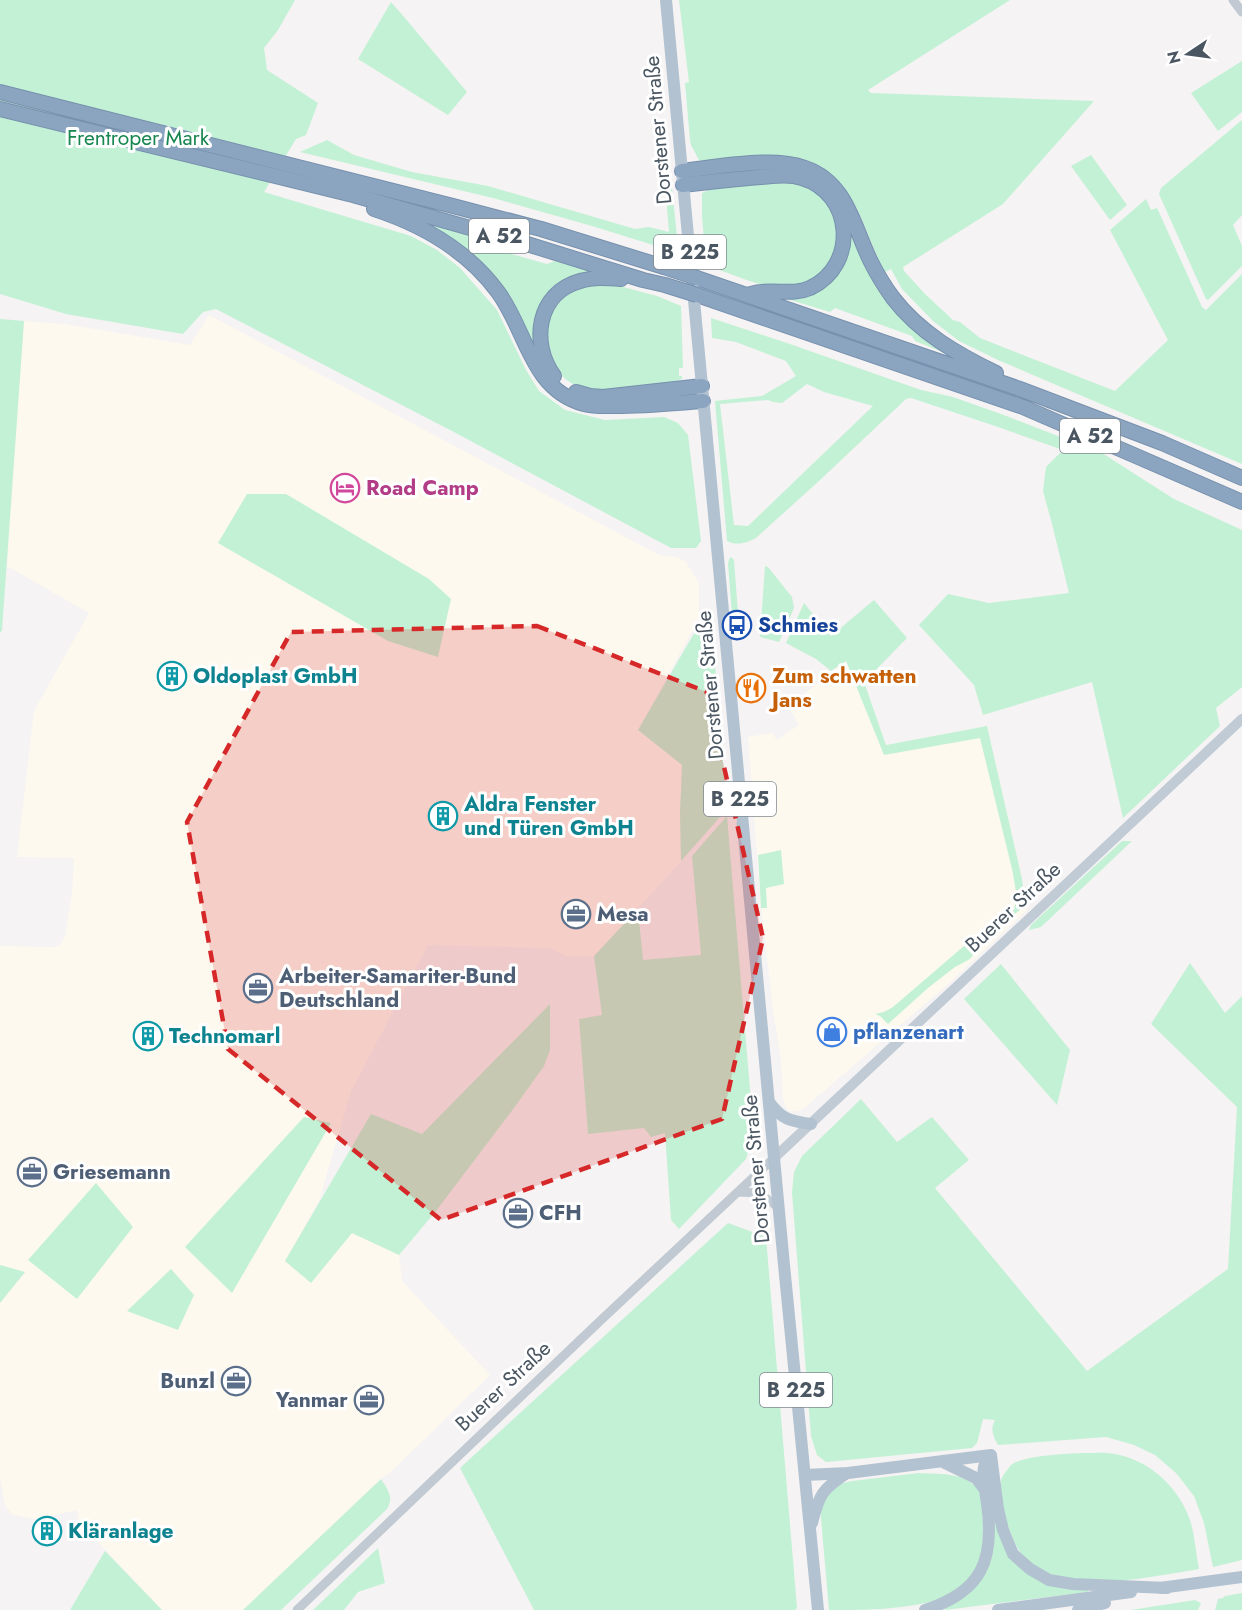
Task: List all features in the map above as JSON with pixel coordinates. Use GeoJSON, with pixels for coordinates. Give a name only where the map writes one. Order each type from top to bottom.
{"type":"FeatureCollection","features":[{"type":"Feature","properties":{"kind":"highway","name":"A 52"},"geometry":{"type":"LineString","coordinates":[[0,92],[541,229],[664,267],[1020,388],[1242,478]]}},
{"type":"Feature","properties":{"kind":"highway","name":"A 52"},"geometry":{"type":"LineString","coordinates":[[0,109],[353,195],[723,303],[1023,408],[1242,501]]}},
{"type":"Feature","properties":{"kind":"highway"},"geometry":{"type":"LineString","coordinates":[[683,178],[750,164],[779,163],[804,167],[820,175],[842,197],[854,219],[871,261],[891,296],[904,312],[944,345],[1005,377],[1020,388]]}},
{"type":"Feature","properties":{"kind":"highway"},"geometry":{"type":"LineString","coordinates":[[683,178],[734,179],[795,176],[822,188],[833,198],[838,207],[843,219],[843,248],[824,279],[800,292],[760,292],[745,295]]}},
{"type":"Feature","properties":{"kind":"highway"},"geometry":{"type":"LineString","coordinates":[[353,195],[363,206],[418,226],[452,246],[477,267],[508,307],[539,371],[558,392],[584,404],[600,406],[703,400]]}},
{"type":"Feature","properties":{"kind":"highway"},"geometry":{"type":"LineString","coordinates":[[643,280],[589,278],[570,285],[555,297],[546,309],[540,330],[542,353],[548,369],[561,383],[576,392],[590,396],[702,386]]}},
{"type":"Feature","properties":{"kind":"main road","name":"Dorstener Straße"},"geometry":{"type":"LineString","coordinates":[[666,0],[805,1475]]}},
{"type":"Feature","properties":{"kind":"main road","name":"Buerer Straße"},"geometry":{"type":"LineString","coordinates":[[774,1158],[1242,719]]}},
{"type":"Feature","properties":{"kind":"main road"},"geometry":{"type":"LineString","coordinates":[[769,1102],[781,1116],[789,1120],[811,1124]]}},
{"type":"Feature","properties":{"kind":"main road"},"geometry":{"type":"LineString","coordinates":[[805,1475],[848,1473],[991,1455]]}},
{"type":"Feature","properties":{"kind":"main road"},"geometry":{"type":"LineString","coordinates":[[925,1610],[948,1602],[967,1589],[985,1564],[990,1533],[984,1466],[991,1455]]}},
{"type":"Feature","properties":{"kind":"main road"},"geometry":{"type":"LineString","coordinates":[[991,1455],[1003,1530],[1013,1554],[1029,1569],[1049,1580],[1073,1584],[1167,1588]]}},
{"type":"Feature","properties":{"kind":"main road"},"geometry":{"type":"LineString","coordinates":[[942,1461],[975,1478],[986,1491]]}},
{"type":"Feature","properties":{"kind":"main road"},"geometry":{"type":"LineString","coordinates":[[810,1530],[823,1491],[848,1473]]}},
{"type":"Feature","properties":{"kind":"main road","name":"B 225"},"geometry":{"type":"LineString","coordinates":[[805,1475],[818,1610]]}},
{"type":"Feature","properties":{"kind":"main road"},"geometry":{"type":"LineString","coordinates":[[998,1610],[1242,1577]]}},
{"type":"Feature","properties":{"kind":"main road"},"geometry":{"type":"LineString","coordinates":[[1078,1610],[1167,1588]]}},
{"type":"Feature","properties":{"kind":"street"},"geometry":{"type":"LineString","coordinates":[[1233,0],[1242,12]]}},
{"type":"Feature","properties":{"kind":"street","name":"Buerer Straße"},"geometry":{"type":"LineString","coordinates":[[297,1610],[774,1158]]}},
{"type":"Feature","properties":{"kind":"street"},"geometry":{"type":"LineString","coordinates":[[738,1192],[759,1194],[779,1208]]}},
{"type":"Feature","properties":{"kind":"highlighted area"},"geometry":{"type":"Polygon","coordinates":[[[537,626],[707,692],[763,938],[722,1119],[441,1220],[228,1049],[187,822],[291,632],[537,626]]]}},
{"type":"Feature","properties":{"kind":"shaded area"},"geometry":{"type":"Polygon","coordinates":[[[209,315],[661,556],[677,557],[686,562],[699,583],[699,618],[638,730],[682,765],[681,861],[594,956],[566,956],[550,948],[428,945],[351,1091],[319,1201],[285,1261],[311,1283],[352,1233],[399,1255],[402,1281],[490,1375],[395,1468],[243,1610],[162,1610],[79,1522],[77,1510],[35,1519],[13,1515],[5,1506],[0,1478],[0,1303],[25,1273],[0,1265],[0,946],[56,947],[61,944],[65,936],[72,894],[74,858],[17,857],[34,711],[89,613],[7,566],[24,321],[65,324],[190,345],[209,315]]]}},
{"type":"Feature","properties":{"kind":"shaded area"},"geometry":{"type":"Polygon","coordinates":[[[846,660],[864,682],[886,745],[987,726],[1027,910],[948,984],[803,1109],[789,1111],[783,1098],[781,1061],[761,908],[748,737],[772,733],[777,740],[799,725],[789,708],[791,705],[846,660]]]}},
{"type":"Feature","properties":{"kind":"green space","name":"Frentroper Mark"},"geometry":{"type":"Polygon","coordinates":[[[0,0],[295,0],[278,30],[264,48],[267,70],[318,103],[306,135],[296,139],[264,192],[411,236],[437,250],[460,268],[497,310],[526,370],[539,391],[565,410],[605,420],[664,417],[678,423],[688,435],[701,541],[696,548],[671,548],[216,309],[203,312],[183,334],[66,314],[0,294],[0,0]]]}},
{"type":"Feature","properties":{"kind":"green space"},"geometry":{"type":"Polygon","coordinates":[[[679,0],[1010,0],[868,90],[871,93],[1094,101],[1003,204],[903,267],[904,271],[953,320],[960,322],[980,338],[1115,391],[1168,340],[1110,230],[1146,199],[1151,210],[1157,208],[1202,307],[1206,310],[1242,274],[1242,464],[998,360],[959,341],[933,321],[902,289],[891,269],[885,272],[859,212],[848,193],[834,177],[818,166],[780,156],[739,157],[700,162],[690,140],[685,83],[689,82],[679,0]]]}},
{"type":"Feature","properties":{"kind":"green space"},"geometry":{"type":"Polygon","coordinates":[[[391,2],[467,92],[448,115],[358,59],[391,2]]]}},
{"type":"Feature","properties":{"kind":"green space"},"geometry":{"type":"Polygon","coordinates":[[[1242,61],[1242,112],[1218,131],[1191,93],[1242,61]]]}},
{"type":"Feature","properties":{"kind":"green space"},"geometry":{"type":"Polygon","coordinates":[[[1242,120],[1242,215],[1233,225],[1242,246],[1242,266],[1208,300],[1159,194],[1161,188],[1242,120]]]}},
{"type":"Feature","properties":{"kind":"green space"},"geometry":{"type":"Polygon","coordinates":[[[327,140],[354,155],[412,172],[488,186],[635,229],[649,227],[669,232],[665,184],[672,188],[679,256],[672,253],[671,245],[666,249],[493,198],[300,152],[327,140]]]}},
{"type":"Feature","properties":{"kind":"green space"},"geometry":{"type":"Polygon","coordinates":[[[1091,155],[1127,205],[1110,220],[1071,166],[1091,155]]]}},
{"type":"Feature","properties":{"kind":"green space"},"geometry":{"type":"Polygon","coordinates":[[[797,182],[811,189],[824,199],[837,226],[837,241],[833,256],[825,269],[814,279],[799,286],[779,288],[769,286],[719,270],[718,267],[706,262],[702,263],[704,241],[702,193],[726,186],[797,182]]]}},
{"type":"Feature","properties":{"kind":"green space"},"geometry":{"type":"Polygon","coordinates":[[[848,224],[870,269],[950,355],[915,341],[912,336],[835,308],[830,312],[784,298],[817,290],[848,224]]]}},
{"type":"Feature","properties":{"kind":"green space"},"geometry":{"type":"Polygon","coordinates":[[[432,225],[473,237],[476,244],[547,264],[555,261],[599,273],[555,292],[540,358],[517,315],[430,229],[432,225]]]}},
{"type":"Feature","properties":{"kind":"green space"},"geometry":{"type":"Polygon","coordinates":[[[612,284],[657,296],[681,306],[683,368],[679,368],[679,376],[682,376],[682,379],[621,389],[591,390],[573,384],[561,375],[548,349],[549,321],[555,308],[564,297],[580,287],[612,284]]]}},
{"type":"Feature","properties":{"kind":"green space"},"geometry":{"type":"Polygon","coordinates":[[[711,318],[921,390],[953,397],[1001,414],[1102,453],[1174,499],[1242,530],[1242,687],[1216,708],[1220,726],[1123,818],[1092,682],[983,715],[974,685],[919,625],[948,594],[989,603],[1069,593],[1043,491],[1046,467],[1063,450],[911,398],[906,399],[757,537],[742,543],[727,541],[715,401],[762,396],[796,376],[786,361],[736,342],[712,338],[711,318]],[[807,384],[782,403],[768,400],[720,404],[734,525],[748,526],[873,406],[824,392],[807,384]]]}},
{"type":"Feature","properties":{"kind":"green space"},"geometry":{"type":"Polygon","coordinates":[[[0,319],[24,321],[0,633],[0,319]]]}},
{"type":"Feature","properties":{"kind":"green space"},"geometry":{"type":"Polygon","coordinates":[[[247,494],[286,494],[429,579],[451,599],[438,657],[388,641],[218,543],[247,494]]]}},
{"type":"Feature","properties":{"kind":"green space"},"geometry":{"type":"Polygon","coordinates":[[[731,557],[734,560],[740,640],[737,640],[732,614],[728,564],[731,557]]]}},
{"type":"Feature","properties":{"kind":"green space"},"geometry":{"type":"Polygon","coordinates":[[[765,566],[792,597],[794,608],[779,642],[760,637],[765,566]]]}},
{"type":"Feature","properties":{"kind":"green space"},"geometry":{"type":"Polygon","coordinates":[[[874,600],[907,638],[864,682],[886,745],[987,726],[1022,879],[1025,903],[1020,910],[999,926],[988,926],[1014,910],[1017,897],[980,738],[884,755],[846,661],[831,671],[816,659],[786,643],[804,603],[831,636],[874,600]]]}},
{"type":"Feature","properties":{"kind":"green space"},"geometry":{"type":"Polygon","coordinates":[[[707,611],[711,618],[727,809],[681,861],[682,765],[638,730],[707,611]]]}},
{"type":"Feature","properties":{"kind":"green space"},"geometry":{"type":"Polygon","coordinates":[[[727,816],[753,1125],[746,1159],[679,1229],[671,1220],[665,1133],[651,1137],[644,1128],[588,1134],[579,1019],[602,1015],[594,956],[638,909],[643,960],[701,955],[692,856],[727,816]]]}},
{"type":"Feature","properties":{"kind":"green space"},"geometry":{"type":"Polygon","coordinates":[[[1122,841],[1132,841],[1041,927],[1029,930],[1031,925],[1122,841]]]}},
{"type":"Feature","properties":{"kind":"green space"},"geometry":{"type":"Polygon","coordinates":[[[781,850],[784,884],[766,888],[767,908],[761,908],[758,855],[781,850]]]}},
{"type":"Feature","properties":{"kind":"green space"},"geometry":{"type":"Polygon","coordinates":[[[978,937],[976,951],[970,959],[955,967],[928,988],[888,1024],[875,1014],[893,1007],[971,940],[978,937]]]}},
{"type":"Feature","properties":{"kind":"green space"},"geometry":{"type":"Polygon","coordinates":[[[1190,963],[1225,1013],[1242,996],[1242,1560],[1213,1567],[1204,1523],[1194,1496],[1176,1473],[1155,1455],[1134,1445],[1106,1437],[998,1445],[993,1433],[995,1420],[983,1419],[977,1443],[972,1448],[826,1462],[817,1455],[811,1436],[792,1192],[794,1172],[802,1156],[861,1099],[897,1142],[932,1117],[969,1160],[935,1188],[1087,1371],[1228,1269],[1237,1107],[1151,1024],[1190,963]]]}},
{"type":"Feature","properties":{"kind":"green space"},"geometry":{"type":"Polygon","coordinates":[[[1001,964],[1070,1050],[1057,1105],[964,999],[1001,964]]]}},
{"type":"Feature","properties":{"kind":"green space"},"geometry":{"type":"Polygon","coordinates":[[[550,1004],[550,1050],[544,1066],[436,1211],[399,1255],[352,1233],[311,1283],[285,1261],[371,1114],[422,1134],[550,1004]]]}},
{"type":"Feature","properties":{"kind":"green space"},"geometry":{"type":"Polygon","coordinates":[[[304,1117],[331,1123],[232,1293],[185,1247],[304,1117]]]}},
{"type":"Feature","properties":{"kind":"green space"},"geometry":{"type":"Polygon","coordinates":[[[96,1183],[133,1227],[77,1299],[28,1260],[96,1183]]]}},
{"type":"Feature","properties":{"kind":"green space"},"geometry":{"type":"Polygon","coordinates":[[[728,1223],[766,1237],[797,1608],[795,1610],[534,1610],[460,1468],[728,1223]]]}},
{"type":"Feature","properties":{"kind":"green space"},"geometry":{"type":"Polygon","coordinates":[[[0,1265],[25,1272],[0,1303],[0,1265]]]}},
{"type":"Feature","properties":{"kind":"green space"},"geometry":{"type":"Polygon","coordinates":[[[171,1269],[194,1295],[178,1330],[127,1311],[171,1269]]]}},
{"type":"Feature","properties":{"kind":"green space"},"geometry":{"type":"Polygon","coordinates":[[[1083,1453],[1111,1453],[1141,1463],[1172,1488],[1180,1498],[1191,1523],[1199,1569],[1144,1578],[1105,1582],[1085,1581],[1050,1575],[1027,1560],[1017,1547],[1005,1518],[1000,1487],[1002,1478],[1011,1465],[1025,1459],[1083,1453]]]}},
{"type":"Feature","properties":{"kind":"green space"},"geometry":{"type":"Polygon","coordinates":[[[919,1473],[957,1476],[978,1489],[985,1545],[976,1570],[957,1589],[943,1598],[930,1602],[887,1608],[829,1610],[820,1507],[835,1485],[919,1473]]]}},
{"type":"Feature","properties":{"kind":"green space"},"geometry":{"type":"Polygon","coordinates":[[[381,1479],[390,1497],[387,1509],[281,1610],[243,1610],[381,1479]]]}},
{"type":"Feature","properties":{"kind":"green space"},"geometry":{"type":"Polygon","coordinates":[[[993,1513],[1016,1563],[1088,1590],[1088,1592],[945,1610],[945,1607],[978,1582],[993,1513]]]}},
{"type":"Feature","properties":{"kind":"green space"},"geometry":{"type":"Polygon","coordinates":[[[378,1548],[385,1583],[358,1592],[344,1610],[313,1610],[378,1548]]]}},
{"type":"Feature","properties":{"kind":"green space"},"geometry":{"type":"Polygon","coordinates":[[[105,1551],[162,1610],[70,1610],[105,1551]]]}},
{"type":"Feature","properties":{"kind":"green space"},"geometry":{"type":"Polygon","coordinates":[[[1242,1593],[1242,1610],[1215,1610],[1218,1599],[1242,1593]]]}},
{"type":"Feature","properties":{"kind":"green space"},"geometry":{"type":"Polygon","coordinates":[[[1195,1600],[1201,1603],[1198,1610],[1131,1610],[1195,1600]]]}},
{"type":"Feature","properties":{"kind":"place","name":"Road Camp"},"geometry":{"type":"Point","coordinates":[345,488]}},
{"type":"Feature","properties":{"kind":"place","name":"Schmies"},"geometry":{"type":"Point","coordinates":[737,625]}},
{"type":"Feature","properties":{"kind":"place","name":"Oldoplast GmbH"},"geometry":{"type":"Point","coordinates":[172,676]}},
{"type":"Feature","properties":{"kind":"place","name":"Zum schwatten Jans"},"geometry":{"type":"Point","coordinates":[751,688]}},
{"type":"Feature","properties":{"kind":"place","name":"Aldra Fenster und Türen GmbH"},"geometry":{"type":"Point","coordinates":[443,816]}},
{"type":"Feature","properties":{"kind":"place","name":"Mesa"},"geometry":{"type":"Point","coordinates":[576,914]}},
{"type":"Feature","properties":{"kind":"place","name":"Arbeiter-Samariter-Bund Deutschland"},"geometry":{"type":"Point","coordinates":[258,988]}},
{"type":"Feature","properties":{"kind":"place","name":"pflanzenart"},"geometry":{"type":"Point","coordinates":[832,1032]}},
{"type":"Feature","properties":{"kind":"place","name":"Technomarl"},"geometry":{"type":"Point","coordinates":[148,1036]}},
{"type":"Feature","properties":{"kind":"place","name":"Griesemann"},"geometry":{"type":"Point","coordinates":[32,1172]}},
{"type":"Feature","properties":{"kind":"place","name":"CFH"},"geometry":{"type":"Point","coordinates":[518,1213]}},
{"type":"Feature","properties":{"kind":"place","name":"Bunzl"},"geometry":{"type":"Point","coordinates":[236,1381]}},
{"type":"Feature","properties":{"kind":"place","name":"Yanmar"},"geometry":{"type":"Point","coordinates":[369,1400]}},
{"type":"Feature","properties":{"kind":"place","name":"Kläranlage"},"geometry":{"type":"Point","coordinates":[47,1531]}}]}
